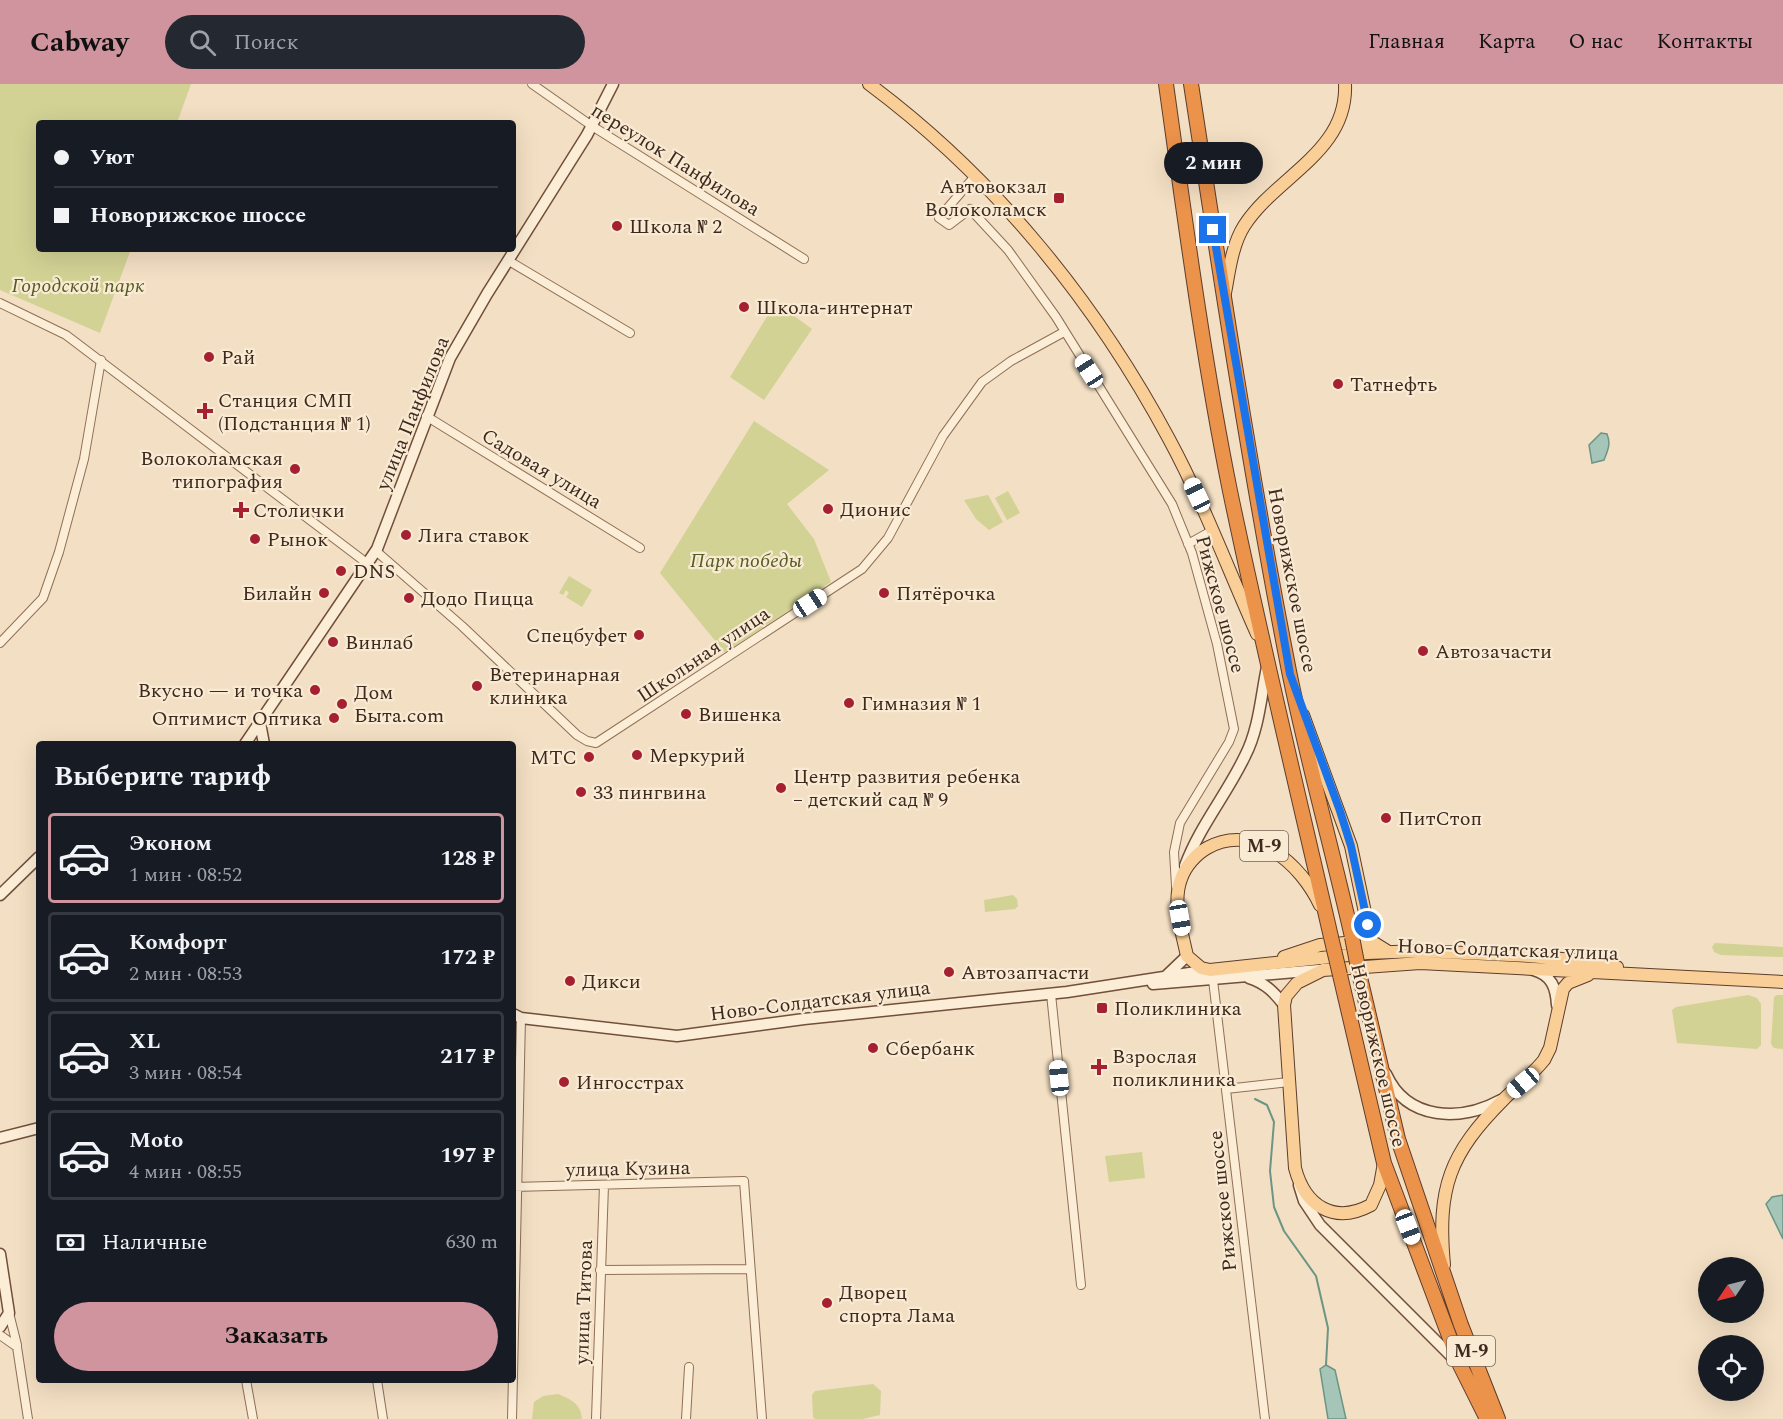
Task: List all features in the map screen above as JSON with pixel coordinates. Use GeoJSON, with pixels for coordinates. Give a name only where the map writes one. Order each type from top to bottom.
{"type":"FeatureCollection","features":[{"type":"Feature","properties":{"kind":"highway","name":"Новорижское шоссе"},"geometry":{"type":"LineString","coordinates":[[1167,84],[1196,298],[1230,489],[1268,666],[1384,1163],[1460,1365],[1487,1419]]}},
{"type":"Feature","properties":{"kind":"highway","name":"Новорижское шоссе"},"geometry":{"type":"LineString","coordinates":[[1191,84],[1224,299],[1290,674],[1352,937],[1375,1050],[1398,1139],[1446,1281],[1498,1419]]}},
{"type":"Feature","properties":{"kind":"main road","name":"улица Панфилова"},"geometry":{"type":"LineString","coordinates":[[516,250],[592,126],[613,84]]}},
{"type":"Feature","properties":{"kind":"main road"},"geometry":{"type":"LineString","coordinates":[[870,84],[939,140],[1041,248],[1124,362],[1168,437],[1213,530],[1225,564],[1264,648]]}},
{"type":"Feature","properties":{"kind":"main road"},"geometry":{"type":"LineString","coordinates":[[1224,299],[1235,247],[1242,228],[1266,200],[1320,151],[1334,132],[1341,117],[1346,84]]}},
{"type":"Feature","properties":{"kind":"main road","name":"улица Панфилова"},"geometry":{"type":"LineString","coordinates":[[247,741],[376,551],[450,358],[515,252]]}},
{"type":"Feature","properties":{"kind":"main road","name":"М-9"},"geometry":{"type":"LineString","coordinates":[[1177,901],[1181,877],[1202,830],[1246,755],[1257,723],[1268,666]]}},
{"type":"Feature","properties":{"kind":"main road"},"geometry":{"type":"LineString","coordinates":[[1290,674],[1340,811],[1371,941]]}},
{"type":"Feature","properties":{"kind":"main road"},"geometry":{"type":"LineString","coordinates":[[260,723],[263,741]]}},
{"type":"Feature","properties":{"kind":"main road","name":"М-9"},"geometry":{"type":"LineString","coordinates":[[1181,877],[1195,856],[1215,844],[1234,839],[1261,844],[1284,858],[1302,876],[1314,892],[1327,920]]}},
{"type":"Feature","properties":{"kind":"main road"},"geometry":{"type":"LineString","coordinates":[[0,895],[36,860]]}},
{"type":"Feature","properties":{"kind":"main road"},"geometry":{"type":"LineString","coordinates":[[1177,901],[1187,956],[1211,975]]}},
{"type":"Feature","properties":{"kind":"main road"},"geometry":{"type":"LineString","coordinates":[[1271,963],[1320,945],[1371,941],[1388,951]]}},
{"type":"Feature","properties":{"kind":"main road","name":"Ново-Солдатская улица"},"geometry":{"type":"LineString","coordinates":[[1131,984],[1165,985],[1271,963],[1388,951],[1529,956],[1595,962],[1633,972]]}},
{"type":"Feature","properties":{"kind":"main road"},"geometry":{"type":"LineString","coordinates":[[1164,977],[1187,956]]}},
{"type":"Feature","properties":{"kind":"main road","name":"Ново-Солдатская улица"},"geometry":{"type":"LineString","coordinates":[[516,1018],[677,1036],[804,1019],[1051,994],[1131,984],[1164,977],[1211,975],[1246,977],[1420,963],[1633,972],[1783,982]]}},
{"type":"Feature","properties":{"kind":"main road"},"geometry":{"type":"LineString","coordinates":[[1530,969],[1543,973],[1556,989],[1558,1013]]}},
{"type":"Feature","properties":{"kind":"main road"},"geometry":{"type":"LineString","coordinates":[[1323,970],[1297,983],[1286,996],[1284,1005],[1295,1168],[1304,1201],[1320,1225],[1460,1365]]}},
{"type":"Feature","properties":{"kind":"main road"},"geometry":{"type":"LineString","coordinates":[[1446,1281],[1441,1235],[1442,1212],[1449,1178],[1460,1150],[1472,1132],[1544,1060],[1550,1048],[1563,989],[1568,983],[1596,972]]}},
{"type":"Feature","properties":{"kind":"main road"},"geometry":{"type":"LineString","coordinates":[[1246,977],[1260,981],[1284,1005]]}},
{"type":"Feature","properties":{"kind":"main road"},"geometry":{"type":"LineString","coordinates":[[1375,1050],[1398,1093],[1416,1106],[1430,1111],[1448,1115],[1473,1113],[1506,1096]]}},
{"type":"Feature","properties":{"kind":"main road"},"geometry":{"type":"LineString","coordinates":[[0,1138],[36,1129]]}},
{"type":"Feature","properties":{"kind":"main road"},"geometry":{"type":"LineString","coordinates":[[1299,1184],[1320,1206],[1334,1213],[1347,1214],[1371,1205],[1380,1185],[1384,1163]]}},
{"type":"Feature","properties":{"kind":"main road"},"geometry":{"type":"LineString","coordinates":[[0,1254],[9,1312],[0,1327]]}},
{"type":"Feature","properties":{"kind":"street","name":"переулок Панфилова"},"geometry":{"type":"LineString","coordinates":[[532,84],[592,126],[804,259]]}},
{"type":"Feature","properties":{"kind":"street","name":"Рижское шоссе"},"geometry":{"type":"LineString","coordinates":[[975,176],[939,218],[949,225],[968,209],[972,210],[1008,250],[1064,332],[1172,504],[1188,544],[1217,644],[1234,729],[1229,742],[1180,823],[1174,852],[1177,901]]}},
{"type":"Feature","properties":{"kind":"street"},"geometry":{"type":"LineString","coordinates":[[509,261],[630,333]]}},
{"type":"Feature","properties":{"kind":"street"},"geometry":{"type":"LineString","coordinates":[[0,303],[66,334],[368,564]]}},
{"type":"Feature","properties":{"kind":"street","name":"Школьная улица"},"geometry":{"type":"LineString","coordinates":[[376,551],[462,626],[577,735],[596,743],[862,569],[888,538],[943,436],[982,382],[1011,361],[1064,332]]}},
{"type":"Feature","properties":{"kind":"street"},"geometry":{"type":"LineString","coordinates":[[0,643],[43,598],[59,552],[84,459],[101,360]]}},
{"type":"Feature","properties":{"kind":"street","name":"Садовая улица"},"geometry":{"type":"LineString","coordinates":[[426,416],[640,548]]}},
{"type":"Feature","properties":{"kind":"street"},"geometry":{"type":"LineString","coordinates":[[1188,544],[1213,530]]}},
{"type":"Feature","properties":{"kind":"street","name":"Рижское шоссе"},"geometry":{"type":"LineString","coordinates":[[1211,975],[1265,1419]]}},
{"type":"Feature","properties":{"kind":"street"},"geometry":{"type":"LineString","coordinates":[[1051,994],[1081,1285]]}},
{"type":"Feature","properties":{"kind":"street"},"geometry":{"type":"LineString","coordinates":[[516,1018],[516,1187]]}},
{"type":"Feature","properties":{"kind":"street"},"geometry":{"type":"LineString","coordinates":[[1226,1089],[1289,1082]]}},
{"type":"Feature","properties":{"kind":"street","name":"улица Кузина"},"geometry":{"type":"LineString","coordinates":[[516,1187],[744,1181],[750,1269]]}},
{"type":"Feature","properties":{"kind":"street","name":"улица Титова"},"geometry":{"type":"LineString","coordinates":[[596,1419],[604,1185]]}},
{"type":"Feature","properties":{"kind":"street"},"geometry":{"type":"LineString","coordinates":[[600,1270],[750,1269],[762,1419]]}},
{"type":"Feature","properties":{"kind":"street"},"geometry":{"type":"LineString","coordinates":[[9,1312],[28,1419]]}},
{"type":"Feature","properties":{"kind":"street"},"geometry":{"type":"LineString","coordinates":[[0,1335],[17,1347]]}},
{"type":"Feature","properties":{"kind":"street"},"geometry":{"type":"LineString","coordinates":[[686,1419],[689,1368]]}},
{"type":"Feature","properties":{"kind":"street"},"geometry":{"type":"LineString","coordinates":[[246,1383],[252,1419]]}},
{"type":"Feature","properties":{"kind":"street"},"geometry":{"type":"LineString","coordinates":[[377,1383],[383,1419]]}},
{"type":"Feature","properties":{"kind":"street"},"geometry":{"type":"LineString","coordinates":[[512,1419],[513,1383]]}},
{"type":"Feature","properties":{"kind":"green space","name":"Городской парк"},"geometry":{"type":"Polygon","coordinates":[[[0,84],[191,84],[178,120],[36,120],[36,252],[130,252],[100,333],[0,290],[0,84]]]}},
{"type":"Feature","properties":{"kind":"green space"},"geometry":{"type":"Polygon","coordinates":[[[771,310],[790,313],[812,329],[764,400],[730,377],[771,310]]]}},
{"type":"Feature","properties":{"kind":"green space","name":"Парк победы"},"geometry":{"type":"Polygon","coordinates":[[[754,421],[829,470],[787,504],[814,539],[831,582],[725,653],[660,573],[754,421]]]}},
{"type":"Feature","properties":{"kind":"green space"},"geometry":{"type":"Polygon","coordinates":[[[1008,491],[1020,513],[1007,520],[995,498],[1008,491]]]}},
{"type":"Feature","properties":{"kind":"green space"},"geometry":{"type":"Polygon","coordinates":[[[988,495],[1003,522],[989,530],[976,519],[964,500],[988,495]]]}},
{"type":"Feature","properties":{"kind":"green space"},"geometry":{"type":"Polygon","coordinates":[[[569,576],[592,590],[582,607],[566,597],[569,593],[566,590],[563,595],[559,593],[569,576]]]}},
{"type":"Feature","properties":{"kind":"green space"},"geometry":{"type":"Polygon","coordinates":[[[1013,895],[1017,899],[1018,906],[1015,909],[985,912],[984,900],[1013,895]]]}},
{"type":"Feature","properties":{"kind":"green space"},"geometry":{"type":"Polygon","coordinates":[[[1715,943],[1783,947],[1783,957],[1721,955],[1714,952],[1712,947],[1715,943]]]}},
{"type":"Feature","properties":{"kind":"green space"},"geometry":{"type":"Polygon","coordinates":[[[1748,995],[1757,998],[1761,1004],[1761,1045],[1757,1049],[1677,1043],[1672,1010],[1676,1007],[1748,995]]]}},
{"type":"Feature","properties":{"kind":"green space"},"geometry":{"type":"Polygon","coordinates":[[[1783,995],[1783,1049],[1774,1048],[1771,1044],[1774,997],[1783,995]]]}},
{"type":"Feature","properties":{"kind":"green space"},"geometry":{"type":"Polygon","coordinates":[[[1142,1152],[1145,1178],[1109,1182],[1105,1156],[1142,1152]]]}},
{"type":"Feature","properties":{"kind":"green space"},"geometry":{"type":"Polygon","coordinates":[[[873,1384],[881,1391],[880,1415],[862,1419],[815,1419],[813,1417],[812,1395],[815,1391],[873,1384]]]}},
{"type":"Feature","properties":{"kind":"green space"},"geometry":{"type":"Polygon","coordinates":[[[558,1394],[580,1409],[582,1419],[532,1419],[534,1402],[543,1396],[558,1394]]]}},
{"type":"Feature","properties":{"kind":"shaded area"},"geometry":{"type":"Polygon","coordinates":[[[1601,433],[1607,434],[1608,450],[1604,460],[1592,463],[1589,445],[1601,433]]]}},
{"type":"Feature","properties":{"kind":"shaded area"},"geometry":{"type":"Polygon","coordinates":[[[1783,1195],[1783,1239],[1766,1204],[1772,1197],[1783,1195]]]}},
{"type":"Feature","properties":{"kind":"shaded area"},"geometry":{"type":"Polygon","coordinates":[[[1326,1365],[1335,1370],[1346,1419],[1328,1419],[1320,1369],[1326,1365]]]}},
{"type":"Feature","properties":{"kind":"waterway"},"geometry":{"type":"LineString","coordinates":[[1255,1099],[1267,1105],[1274,1122],[1270,1171],[1274,1207],[1284,1231],[1316,1276],[1328,1328],[1326,1365]]}},
{"type":"Feature","properties":{"kind":"place","name":"Автовокзал Волоколамск"},"geometry":{"type":"Point","coordinates":[1059,198]}},
{"type":"Feature","properties":{"kind":"place","name":"Школа № 2"},"geometry":{"type":"Point","coordinates":[617,226]}},
{"type":"Feature","properties":{"kind":"place","name":"Школа-интернат"},"geometry":{"type":"Point","coordinates":[744,307]}},
{"type":"Feature","properties":{"kind":"place","name":"Рай"},"geometry":{"type":"Point","coordinates":[209,357]}},
{"type":"Feature","properties":{"kind":"place","name":"Татнефть"},"geometry":{"type":"Point","coordinates":[1338,384]}},
{"type":"Feature","properties":{"kind":"place","name":"Станция СМП (Подстанция № 1)"},"geometry":{"type":"Point","coordinates":[205,411]}},
{"type":"Feature","properties":{"kind":"place","name":"Волоколамская типография"},"geometry":{"type":"Point","coordinates":[295,469]}},
{"type":"Feature","properties":{"kind":"place","name":"Дионис"},"geometry":{"type":"Point","coordinates":[828,509]}},
{"type":"Feature","properties":{"kind":"place","name":"Столички"},"geometry":{"type":"Point","coordinates":[241,510]}},
{"type":"Feature","properties":{"kind":"place","name":"Лига ставок"},"geometry":{"type":"Point","coordinates":[406,535]}},
{"type":"Feature","properties":{"kind":"place","name":"Рынок"},"geometry":{"type":"Point","coordinates":[255,539]}},
{"type":"Feature","properties":{"kind":"place","name":"DNS"},"geometry":{"type":"Point","coordinates":[341,571]}},
{"type":"Feature","properties":{"kind":"place","name":"Билайн"},"geometry":{"type":"Point","coordinates":[324,593]}},
{"type":"Feature","properties":{"kind":"place","name":"Пятёрочка"},"geometry":{"type":"Point","coordinates":[884,593]}},
{"type":"Feature","properties":{"kind":"place","name":"Додо Пицца"},"geometry":{"type":"Point","coordinates":[409,598]}},
{"type":"Feature","properties":{"kind":"place","name":"Спецбуфет"},"geometry":{"type":"Point","coordinates":[639,635]}},
{"type":"Feature","properties":{"kind":"place","name":"Винлаб"},"geometry":{"type":"Point","coordinates":[333,642]}},
{"type":"Feature","properties":{"kind":"place","name":"Автозачасти"},"geometry":{"type":"Point","coordinates":[1423,651]}},
{"type":"Feature","properties":{"kind":"place","name":"Ветеринарная клиника"},"geometry":{"type":"Point","coordinates":[477,686]}},
{"type":"Feature","properties":{"kind":"place","name":"Вкусно — и точка"},"geometry":{"type":"Point","coordinates":[315,690]}},
{"type":"Feature","properties":{"kind":"place","name":"Гимназия № 1"},"geometry":{"type":"Point","coordinates":[849,703]}},
{"type":"Feature","properties":{"kind":"place","name":"Дом Быта.com"},"geometry":{"type":"Point","coordinates":[342,704]}},
{"type":"Feature","properties":{"kind":"place","name":"Вишенка"},"geometry":{"type":"Point","coordinates":[686,714]}},
{"type":"Feature","properties":{"kind":"place","name":"Оптимист Оптика"},"geometry":{"type":"Point","coordinates":[334,718]}},
{"type":"Feature","properties":{"kind":"place","name":"Меркурий"},"geometry":{"type":"Point","coordinates":[637,755]}},
{"type":"Feature","properties":{"kind":"place","name":"МТС"},"geometry":{"type":"Point","coordinates":[589,757]}},
{"type":"Feature","properties":{"kind":"place","name":"Центр развития ребенка – детский сад № 9"},"geometry":{"type":"Point","coordinates":[781,788]}},
{"type":"Feature","properties":{"kind":"place","name":"33 пингвина"},"geometry":{"type":"Point","coordinates":[581,792]}},
{"type":"Feature","properties":{"kind":"place","name":"ПитСтоп"},"geometry":{"type":"Point","coordinates":[1386,818]}},
{"type":"Feature","properties":{"kind":"place","name":"Автозапчасти"},"geometry":{"type":"Point","coordinates":[949,972]}},
{"type":"Feature","properties":{"kind":"place","name":"Дикси"},"geometry":{"type":"Point","coordinates":[570,981]}},
{"type":"Feature","properties":{"kind":"place","name":"Поликлиника"},"geometry":{"type":"Point","coordinates":[1102,1008]}},
{"type":"Feature","properties":{"kind":"place","name":"Сбербанк"},"geometry":{"type":"Point","coordinates":[873,1048]}},
{"type":"Feature","properties":{"kind":"place","name":"Взрослая поликлиника"},"geometry":{"type":"Point","coordinates":[1099,1067]}},
{"type":"Feature","properties":{"kind":"place","name":"Ингосстрах"},"geometry":{"type":"Point","coordinates":[564,1082]}},
{"type":"Feature","properties":{"kind":"place","name":"Дворец спорта Лама"},"geometry":{"type":"Point","coordinates":[827,1303]}},
{"type":"Feature","properties":{"kind":"route"},"geometry":{"type":"LineString","coordinates":[[1213,230],[1290,674],[1351,846],[1368,925]]}}]}
